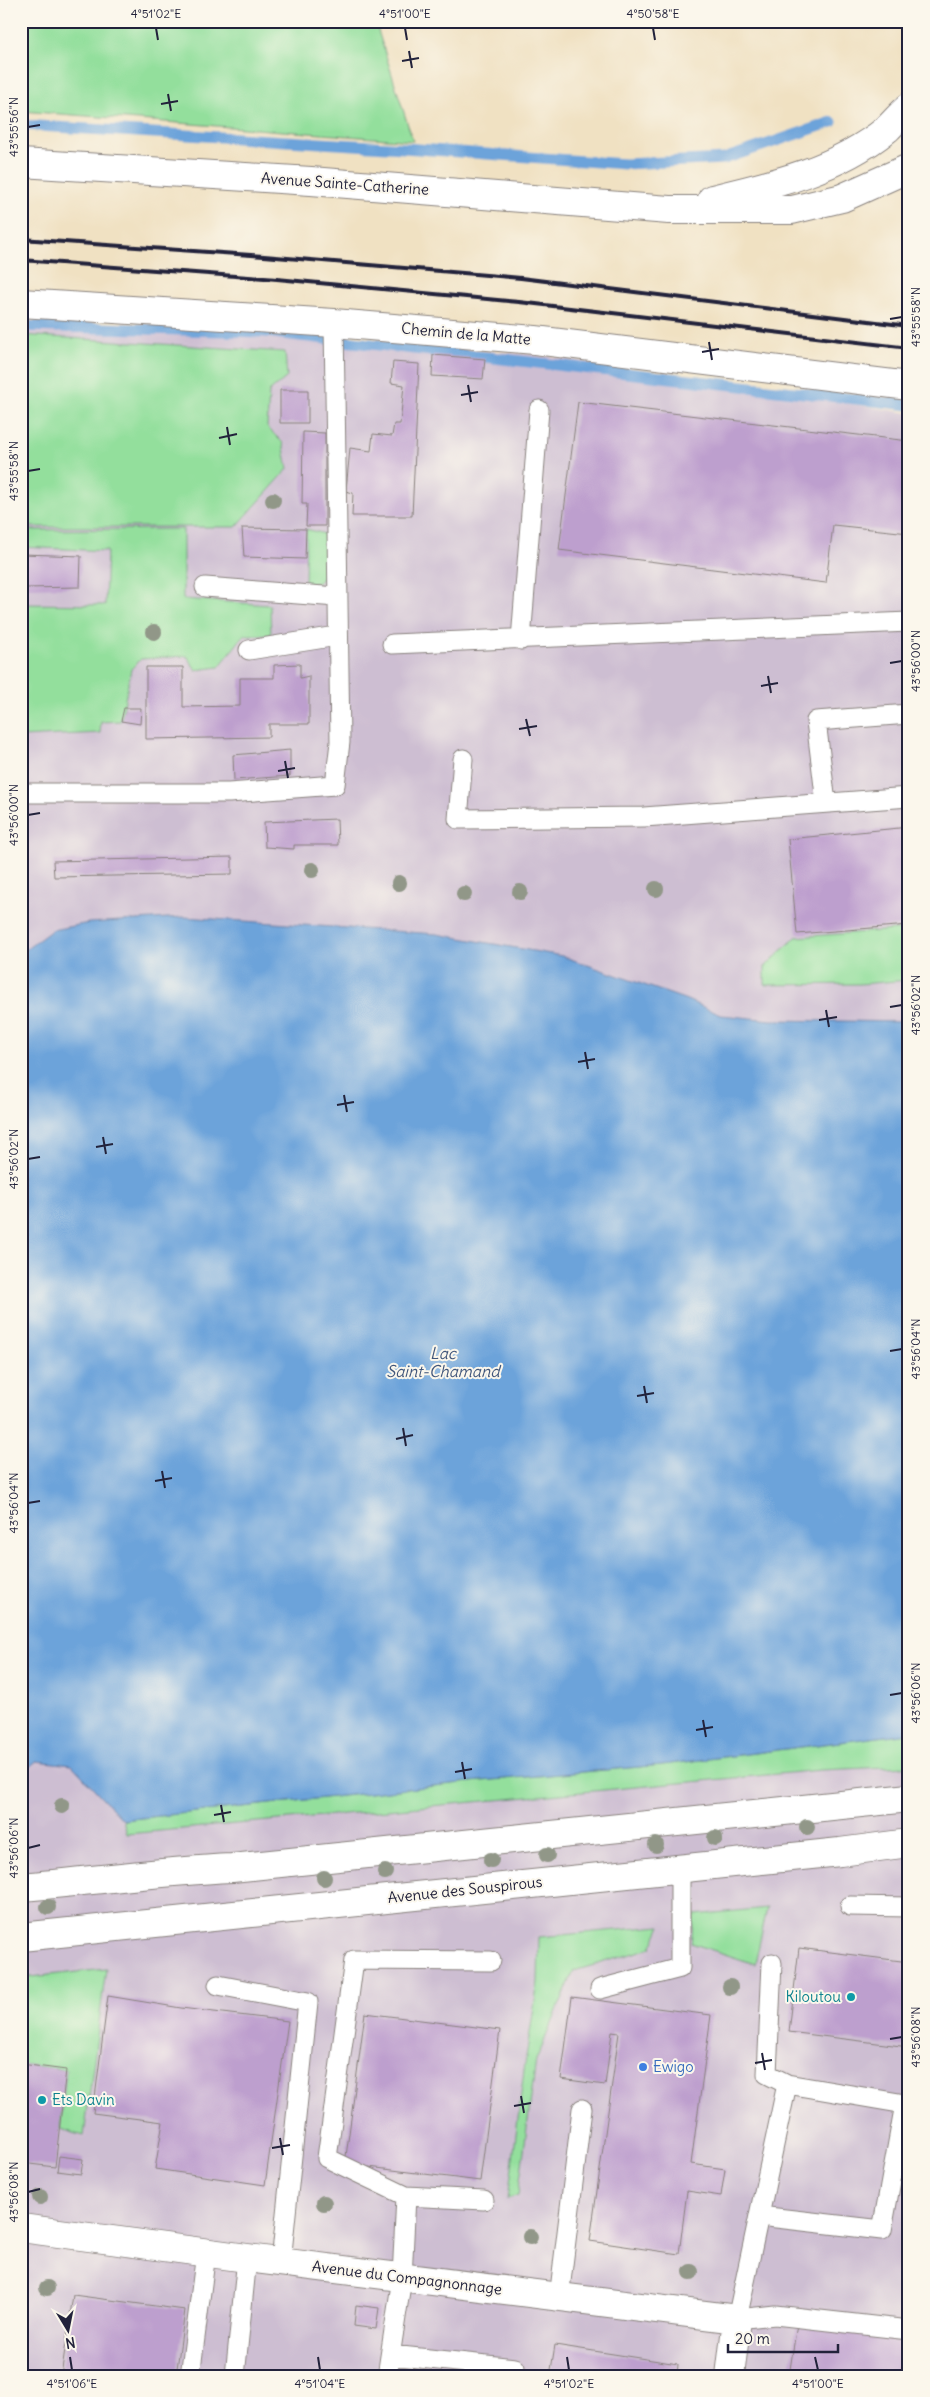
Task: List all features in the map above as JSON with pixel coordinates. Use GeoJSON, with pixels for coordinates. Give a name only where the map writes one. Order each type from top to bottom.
{"type":"FeatureCollection","features":[{"type":"Feature","properties":{"kind":"main road"},"geometry":{"type":"LineString","coordinates":[[669,210],[784,182],[842,158],[886,129],[909,107]]}},
{"type":"Feature","properties":{"kind":"main road","name":"Avenue Sainte-Catherine"},"geometry":{"type":"LineString","coordinates":[[21,163],[311,181],[669,210]]}},
{"type":"Feature","properties":{"kind":"main road"},"geometry":{"type":"LineString","coordinates":[[669,210],[792,210],[842,198],[909,168]]}},
{"type":"Feature","properties":{"kind":"main road","name":"Chemin de la Matte"},"geometry":{"type":"LineString","coordinates":[[21,303],[334,323],[535,340],[909,386]]}},
{"type":"Feature","properties":{"kind":"main road"},"geometry":{"type":"LineString","coordinates":[[21,1887],[85,1882],[171,1870],[232,1868],[909,1798]]}},
{"type":"Feature","properties":{"kind":"main road","name":"Avenue des Souspirous"},"geometry":{"type":"LineString","coordinates":[[21,1937],[840,1852],[909,1843]]}},
{"type":"Feature","properties":{"kind":"main road","name":"Avenue du Compagnonnage"},"geometry":{"type":"LineString","coordinates":[[21,2228],[559,2298],[737,2319]]}},
{"type":"Feature","properties":{"kind":"main road"},"geometry":{"type":"LineString","coordinates":[[730,2376],[737,2319]]}},
{"type":"Feature","properties":{"kind":"lane"},"geometry":{"type":"LineString","coordinates":[[21,793],[228,793],[335,785],[340,742],[334,323]]}},
{"type":"Feature","properties":{"kind":"lane"},"geometry":{"type":"LineString","coordinates":[[521,640],[539,410]]}},
{"type":"Feature","properties":{"kind":"lane"},"geometry":{"type":"LineString","coordinates":[[205,587],[337,597]]}},
{"type":"Feature","properties":{"kind":"lane"},"geometry":{"type":"LineString","coordinates":[[392,644],[909,622]]}},
{"type":"Feature","properties":{"kind":"lane"},"geometry":{"type":"LineString","coordinates":[[249,650],[337,636]]}},
{"type":"Feature","properties":{"kind":"lane"},"geometry":{"type":"LineString","coordinates":[[826,803],[816,721],[909,714]]}},
{"type":"Feature","properties":{"kind":"lane"},"geometry":{"type":"LineString","coordinates":[[463,759],[458,819],[644,817],[909,797]]}},
{"type":"Feature","properties":{"kind":"lane"},"geometry":{"type":"LineString","coordinates":[[600,1989],[680,1968],[680,1868]]}},
{"type":"Feature","properties":{"kind":"lane"},"geometry":{"type":"LineString","coordinates":[[850,1906],[909,1907]]}},
{"type":"Feature","properties":{"kind":"lane"},"geometry":{"type":"LineString","coordinates":[[484,2200],[406,2196],[327,2158],[354,1960],[492,1961]]}},
{"type":"Feature","properties":{"kind":"lane"},"geometry":{"type":"LineString","coordinates":[[759,2216],[882,2230],[907,2103],[788,2084],[767,2074],[772,1963]]}},
{"type":"Feature","properties":{"kind":"lane"},"geometry":{"type":"LineString","coordinates":[[218,1985],[308,2002],[281,2262]]}},
{"type":"Feature","properties":{"kind":"lane"},"geometry":{"type":"LineString","coordinates":[[788,2084],[737,2319],[775,2315],[909,2330]]}},
{"type":"Feature","properties":{"kind":"lane"},"geometry":{"type":"LineString","coordinates":[[559,2298],[582,2109]]}},
{"type":"Feature","properties":{"kind":"lane"},"geometry":{"type":"LineString","coordinates":[[388,2376],[402,2278],[406,2196]]}},
{"type":"Feature","properties":{"kind":"lane"},"geometry":{"type":"LineString","coordinates":[[190,2376],[206,2253]]}},
{"type":"Feature","properties":{"kind":"lane"},"geometry":{"type":"LineString","coordinates":[[235,2376],[247,2258]]}},
{"type":"Feature","properties":{"kind":"lane"},"geometry":{"type":"LineString","coordinates":[[391,2355],[515,2368]]}},
{"type":"Feature","properties":{"kind":"shaded area"},"geometry":{"type":"Polygon","coordinates":[[[21,321],[538,354],[909,413],[909,2376],[21,2376],[21,321]]]}},
{"type":"Feature","properties":{"kind":"green space"},"geometry":{"type":"Polygon","coordinates":[[[21,21],[375,21],[413,141],[21,111],[21,21]]]}},
{"type":"Feature","properties":{"kind":"green space"},"geometry":{"type":"Polygon","coordinates":[[[21,335],[285,352],[287,377],[269,392],[267,427],[283,443],[288,469],[236,527],[21,527],[21,335]]]}},
{"type":"Feature","properties":{"kind":"green space"},"geometry":{"type":"Polygon","coordinates":[[[183,529],[183,599],[270,605],[271,635],[244,635],[219,667],[196,670],[187,656],[141,659],[131,669],[121,721],[101,722],[100,733],[21,737],[21,604],[105,605],[107,551],[21,547],[21,530],[183,529]]]}},
{"type":"Feature","properties":{"kind":"green space"},"geometry":{"type":"Polygon","coordinates":[[[306,529],[325,534],[326,574],[318,583],[305,583],[306,529]]]}},
{"type":"Feature","properties":{"kind":"green space"},"geometry":{"type":"Polygon","coordinates":[[[909,929],[909,980],[860,984],[765,985],[765,967],[796,937],[909,929]]]}},
{"type":"Feature","properties":{"kind":"green space"},"geometry":{"type":"Polygon","coordinates":[[[909,1733],[909,1766],[821,1770],[127,1834],[123,1820],[470,1782],[662,1765],[909,1733]]]}},
{"type":"Feature","properties":{"kind":"green space"},"geometry":{"type":"Polygon","coordinates":[[[767,1908],[755,1964],[691,1943],[694,1915],[767,1908]]]}},
{"type":"Feature","properties":{"kind":"green space"},"geometry":{"type":"Polygon","coordinates":[[[661,1926],[651,1948],[574,1971],[536,2060],[518,2195],[508,2199],[524,2070],[538,1982],[539,1937],[661,1926]]]}},
{"type":"Feature","properties":{"kind":"green space"},"geometry":{"type":"Polygon","coordinates":[[[106,1969],[84,2136],[60,2129],[66,2070],[21,2064],[21,1978],[106,1969]]]}},
{"type":"Feature","properties":{"kind":"water","name":"Lac Saint-Chamand"},"geometry":{"type":"Polygon","coordinates":[[[184,917],[437,934],[562,956],[687,1000],[721,1015],[771,1020],[909,1022],[909,1733],[662,1765],[470,1782],[123,1820],[72,1765],[36,1761],[23,1776],[21,1804],[21,953],[52,930],[89,923],[184,917]]]}},
{"type":"Feature","properties":{"kind":"building"},"geometry":{"type":"Polygon","coordinates":[[[433,355],[485,359],[483,379],[432,376],[433,355]]]}},
{"type":"Feature","properties":{"kind":"building"},"geometry":{"type":"Polygon","coordinates":[[[393,362],[419,364],[412,516],[352,516],[353,493],[346,491],[350,448],[371,451],[373,434],[392,436],[394,424],[400,424],[404,385],[391,383],[393,362]]]}},
{"type":"Feature","properties":{"kind":"building"},"geometry":{"type":"Polygon","coordinates":[[[280,390],[308,390],[308,423],[280,423],[280,390]]]}},
{"type":"Feature","properties":{"kind":"building"},"geometry":{"type":"Polygon","coordinates":[[[578,402],[909,441],[909,533],[833,525],[826,583],[559,550],[578,402]]]}},
{"type":"Feature","properties":{"kind":"building"},"geometry":{"type":"Polygon","coordinates":[[[303,432],[325,433],[325,526],[306,526],[307,504],[302,504],[303,432]]]}},
{"type":"Feature","properties":{"kind":"building"},"geometry":{"type":"Polygon","coordinates":[[[242,528],[306,529],[305,559],[244,557],[242,528]]]}},
{"type":"Feature","properties":{"kind":"building"},"geometry":{"type":"Polygon","coordinates":[[[23,554],[81,556],[80,587],[25,588],[23,554]]]}},
{"type":"Feature","properties":{"kind":"building"},"geometry":{"type":"Polygon","coordinates":[[[300,664],[300,678],[309,676],[309,724],[269,724],[269,737],[146,739],[146,667],[183,667],[183,707],[240,706],[240,678],[274,678],[274,665],[300,664]]]}},
{"type":"Feature","properties":{"kind":"building"},"geometry":{"type":"Polygon","coordinates":[[[124,708],[141,708],[140,724],[121,721],[124,708]]]}},
{"type":"Feature","properties":{"kind":"building"},"geometry":{"type":"Polygon","coordinates":[[[290,750],[290,776],[234,780],[233,755],[290,750]]]}},
{"type":"Feature","properties":{"kind":"building"},"geometry":{"type":"Polygon","coordinates":[[[337,819],[338,845],[294,845],[294,849],[265,847],[264,822],[337,819]]]}},
{"type":"Feature","properties":{"kind":"building"},"geometry":{"type":"Polygon","coordinates":[[[909,827],[909,925],[797,934],[788,839],[909,827]]]}},
{"type":"Feature","properties":{"kind":"building"},"geometry":{"type":"Polygon","coordinates":[[[232,857],[232,874],[54,877],[53,861],[232,857]]]}},
{"type":"Feature","properties":{"kind":"building","name":"Kiloutou"},"geometry":{"type":"Polygon","coordinates":[[[799,1948],[909,1962],[909,2047],[789,2032],[799,1948]]]}},
{"type":"Feature","properties":{"kind":"building"},"geometry":{"type":"Polygon","coordinates":[[[108,1996],[181,2008],[288,2021],[265,2185],[155,2169],[163,2122],[93,2113],[108,1996]]]}},
{"type":"Feature","properties":{"kind":"building"},"geometry":{"type":"Polygon","coordinates":[[[572,1997],[711,2015],[691,2164],[725,2169],[721,2196],[687,2191],[679,2254],[590,2241],[619,2033],[612,2032],[605,2085],[561,2079],[572,1997]]]}},
{"type":"Feature","properties":{"kind":"building"},"geometry":{"type":"Polygon","coordinates":[[[365,2013],[500,2030],[480,2181],[345,2164],[365,2013]]]}},
{"type":"Feature","properties":{"kind":"building","name":"Ets Davin"},"geometry":{"type":"Polygon","coordinates":[[[21,2064],[66,2070],[55,2167],[21,2163],[21,2064]]]}},
{"type":"Feature","properties":{"kind":"building"},"geometry":{"type":"Polygon","coordinates":[[[59,2156],[83,2159],[81,2174],[57,2171],[59,2156]]]}},
{"type":"Feature","properties":{"kind":"building"},"geometry":{"type":"Polygon","coordinates":[[[73,2295],[185,2310],[176,2376],[61,2376],[73,2295]]]}},
{"type":"Feature","properties":{"kind":"building"},"geometry":{"type":"Polygon","coordinates":[[[356,2305],[379,2308],[376,2329],[354,2326],[356,2305]]]}},
{"type":"Feature","properties":{"kind":"building"},"geometry":{"type":"Polygon","coordinates":[[[797,2324],[906,2338],[901,2376],[789,2376],[797,2324]]]}},
{"type":"Feature","properties":{"kind":"building"},"geometry":{"type":"Polygon","coordinates":[[[555,2345],[678,2364],[677,2376],[550,2376],[555,2345]]]}},
{"type":"Feature","properties":{"kind":"waterway"},"geometry":{"type":"LineString","coordinates":[[21,125],[404,148],[625,164],[724,159],[832,122]]}},
{"type":"Feature","properties":{"kind":"waterway"},"geometry":{"type":"LineString","coordinates":[[21,326],[265,332],[909,405]]}},
{"type":"Feature","properties":{"kind":"railway"},"geometry":{"type":"LineString","coordinates":[[21,239],[264,256],[521,278],[909,326]]}},
{"type":"Feature","properties":{"kind":"railway"},"geometry":{"type":"LineString","coordinates":[[21,260],[277,279],[519,302],[909,348]]}},
{"type":"Feature","properties":{"kind":"place","name":"Kiloutou"},"geometry":{"type":"Point","coordinates":[851,1997]}},
{"type":"Feature","properties":{"kind":"place","name":"Ewigo"},"geometry":{"type":"Point","coordinates":[643,2067]}},
{"type":"Feature","properties":{"kind":"place","name":"Ets Davin"},"geometry":{"type":"Point","coordinates":[42,2100]}}]}
